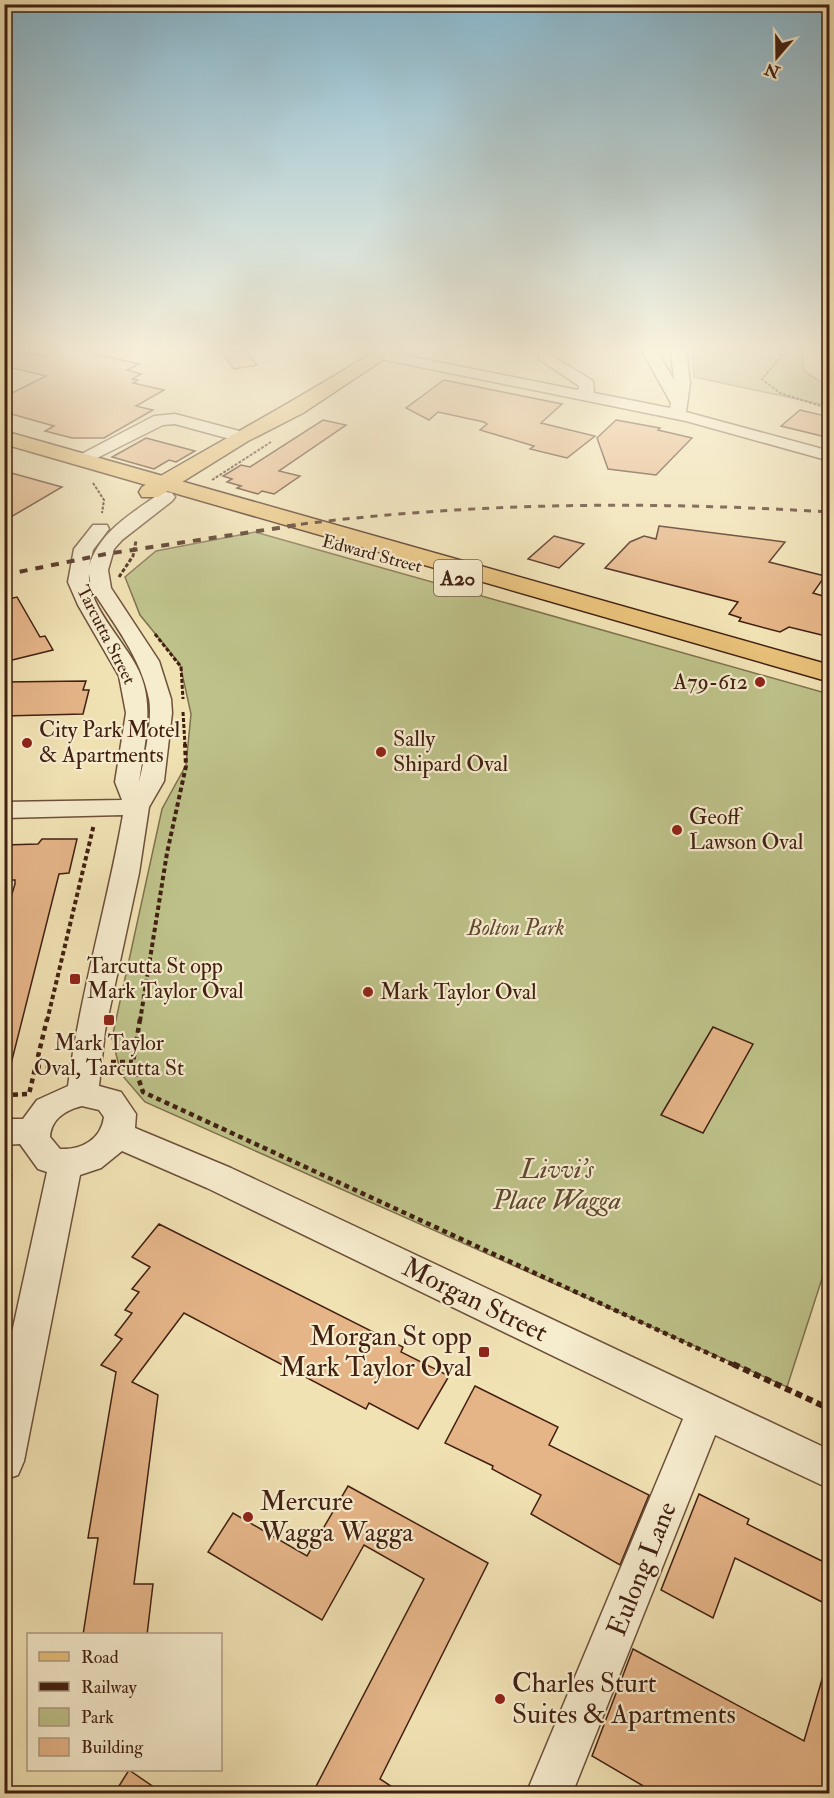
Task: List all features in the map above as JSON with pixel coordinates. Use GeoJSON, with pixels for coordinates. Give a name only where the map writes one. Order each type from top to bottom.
{"type":"FeatureCollection","features":[{"type":"Feature","properties":{"kind":"main road"},"geometry":{"type":"LineString","coordinates":[[166,489],[245,435]]}},
{"type":"Feature","properties":{"kind":"main road"},"geometry":{"type":"LineString","coordinates":[[166,489],[263,435]]}},
{"type":"Feature","properties":{"kind":"main road","name":"A20"},"geometry":{"type":"LineString","coordinates":[[4,437],[81,459],[166,489]]}},
{"type":"Feature","properties":{"kind":"main road","name":"A20"},"geometry":{"type":"LineString","coordinates":[[4,449],[166,489]]}},
{"type":"Feature","properties":{"kind":"main road","name":"Edward Street"},"geometry":{"type":"LineString","coordinates":[[166,489],[443,574],[752,651],[830,674]]}},
{"type":"Feature","properties":{"kind":"street"},"geometry":{"type":"LineString","coordinates":[[81,459],[130,435]]}},
{"type":"Feature","properties":{"kind":"street"},"geometry":{"type":"LineString","coordinates":[[233,435],[241,437]]}},
{"type":"Feature","properties":{"kind":"street"},"geometry":{"type":"LineString","coordinates":[[762,435],[830,456]]}},
{"type":"Feature","properties":{"kind":"street","name":"Tarcutta Street"},"geometry":{"type":"LineString","coordinates":[[82,1094],[90,1031],[126,873],[137,807],[152,781],[159,740],[160,699],[148,661],[102,588],[98,570],[105,548],[115,536],[166,489]]}},
{"type":"Feature","properties":{"kind":"street","name":"Tarcutta Street"},"geometry":{"type":"LineString","coordinates":[[137,807],[128,782],[134,741],[135,695],[130,676],[82,593],[78,571],[84,549],[110,519],[166,489]]}},
{"type":"Feature","properties":{"kind":"street"},"geometry":{"type":"LineString","coordinates":[[134,741],[159,740]]}},
{"type":"Feature","properties":{"kind":"street"},"geometry":{"type":"LineString","coordinates":[[4,810],[137,807]]}},
{"type":"Feature","properties":{"kind":"street"},"geometry":{"type":"LineString","coordinates":[[82,1094],[95,1095],[115,1106],[120,1115],[118,1135],[102,1153],[78,1162],[66,1162],[45,1156],[34,1141],[19,1132],[37,1120],[50,1106],[82,1094]]}},
{"type":"Feature","properties":{"kind":"street","name":"Morgan Street"},"geometry":{"type":"LineString","coordinates":[[118,1135],[219,1178],[830,1470]]}},
{"type":"Feature","properties":{"kind":"street"},"geometry":{"type":"LineString","coordinates":[[4,1461],[66,1162]]}},
{"type":"Feature","properties":{"kind":"street","name":"Eulong Lane"},"geometry":{"type":"LineString","coordinates":[[549,1794],[706,1410]]}},
{"type":"Feature","properties":{"kind":"path"},"geometry":{"type":"LineString","coordinates":[[93,483],[104,500],[102,513]]}},
{"type":"Feature","properties":{"kind":"path"},"geometry":{"type":"LineString","coordinates":[[4,1101],[5,1095],[29,1094],[94,822]]}},
{"type":"Feature","properties":{"kind":"path"},"geometry":{"type":"LineString","coordinates":[[114,1062],[133,1062],[143,1092],[830,1409]]}},
{"type":"Feature","properties":{"kind":"path"},"geometry":{"type":"LineString","coordinates":[[36,1067],[50,1066]]}},
{"type":"Feature","properties":{"kind":"path"},"geometry":{"type":"LineString","coordinates":[[4,1172],[11,1172],[4,1199]]}},
{"type":"Feature","properties":{"kind":"green space","name":"Bolton Park"},"geometry":{"type":"Polygon","coordinates":[[[255,532],[829,694],[829,1257],[787,1387],[145,1102],[121,1074],[112,1038],[162,809],[186,765],[191,714],[180,664],[140,615],[125,577],[156,551],[255,532]]]}},
{"type":"Feature","properties":{"kind":"building"},"geometry":{"type":"Polygon","coordinates":[[[60,435],[109,435],[104,438],[72,438],[60,435]]]}},
{"type":"Feature","properties":{"kind":"building"},"geometry":{"type":"Polygon","coordinates":[[[300,435],[332,435],[279,471],[300,476],[274,494],[262,491],[258,494],[237,488],[241,486],[227,482],[232,479],[223,476],[241,465],[250,467],[300,435]]]}},
{"type":"Feature","properties":{"kind":"building"},"geometry":{"type":"Polygon","coordinates":[[[497,435],[595,436],[567,458],[530,449],[534,446],[497,435]]]}},
{"type":"Feature","properties":{"kind":"building"},"geometry":{"type":"Polygon","coordinates":[[[600,435],[679,435],[692,438],[656,475],[608,469],[597,438],[600,435]]]}},
{"type":"Feature","properties":{"kind":"building"},"geometry":{"type":"Polygon","coordinates":[[[146,438],[195,451],[176,462],[169,460],[154,469],[112,457],[146,438]]]}},
{"type":"Feature","properties":{"kind":"building"},"geometry":{"type":"Polygon","coordinates":[[[4,471],[62,487],[4,521],[4,471]]]}},
{"type":"Feature","properties":{"kind":"building"},"geometry":{"type":"Polygon","coordinates":[[[659,526],[785,542],[769,562],[825,576],[813,593],[830,598],[830,637],[789,627],[780,632],[739,621],[741,618],[729,614],[738,602],[605,568],[630,542],[644,536],[656,539],[659,526]]]}},
{"type":"Feature","properties":{"kind":"building"},"geometry":{"type":"Polygon","coordinates":[[[554,536],[584,544],[559,568],[528,559],[554,536]]]}},
{"type":"Feature","properties":{"kind":"building"},"geometry":{"type":"Polygon","coordinates":[[[17,597],[40,637],[45,636],[53,650],[4,662],[4,600],[17,597]]]}},
{"type":"Feature","properties":{"kind":"building"},"geometry":{"type":"Polygon","coordinates":[[[86,681],[83,690],[89,690],[83,714],[4,716],[4,682],[86,681]]]}},
{"type":"Feature","properties":{"kind":"building"},"geometry":{"type":"Polygon","coordinates":[[[42,839],[77,839],[69,873],[59,874],[10,1068],[4,1067],[4,920],[15,880],[4,880],[4,845],[38,844],[42,839]]]}},
{"type":"Feature","properties":{"kind":"building"},"geometry":{"type":"Polygon","coordinates":[[[713,1027],[753,1044],[703,1133],[661,1115],[713,1027]]]}},
{"type":"Feature","properties":{"kind":"building"},"geometry":{"type":"Polygon","coordinates":[[[159,1224],[403,1347],[401,1352],[449,1376],[418,1429],[369,1403],[366,1409],[184,1313],[132,1382],[158,1395],[134,1584],[153,1584],[147,1633],[83,1633],[98,1538],[88,1538],[116,1372],[101,1365],[122,1339],[115,1335],[132,1313],[125,1310],[139,1292],[132,1289],[150,1267],[132,1257],[159,1224]]]}},
{"type":"Feature","properties":{"kind":"building"},"geometry":{"type":"Polygon","coordinates":[[[475,1386],[558,1427],[549,1445],[649,1495],[620,1565],[531,1514],[541,1495],[492,1469],[493,1466],[445,1443],[475,1386]]]}},
{"type":"Feature","properties":{"kind":"building"},"geometry":{"type":"Polygon","coordinates":[[[348,1486],[488,1563],[380,1779],[403,1794],[312,1794],[424,1579],[364,1545],[322,1620],[208,1552],[233,1513],[307,1556],[348,1486]]]}},
{"type":"Feature","properties":{"kind":"building"},"geometry":{"type":"Polygon","coordinates":[[[699,1494],[749,1519],[747,1524],[830,1565],[830,1606],[735,1558],[713,1618],[661,1590],[699,1494]]]}},
{"type":"Feature","properties":{"kind":"building"},"geometry":{"type":"Polygon","coordinates":[[[633,1649],[804,1741],[825,1669],[830,1670],[830,1794],[657,1794],[592,1756],[633,1649]]]}},
{"type":"Feature","properties":{"kind":"building"},"geometry":{"type":"Polygon","coordinates":[[[130,1771],[164,1794],[114,1794],[130,1771]]]}},
{"type":"Feature","properties":{"kind":"railway"},"geometry":{"type":"LineString","coordinates":[[287,526],[423,512],[558,506],[694,506],[830,512]]}},
{"type":"Feature","properties":{"kind":"railway"},"geometry":{"type":"LineString","coordinates":[[4,575],[106,554],[298,525]]}},
{"type":"Feature","properties":{"kind":"place","name":"A79-612"},"geometry":{"type":"Point","coordinates":[760,682]}},
{"type":"Feature","properties":{"kind":"place","name":"City Park Motel & Apartments"},"geometry":{"type":"Point","coordinates":[27,743]}},
{"type":"Feature","properties":{"kind":"place","name":"Sally Shipard Oval"},"geometry":{"type":"Point","coordinates":[381,752]}},
{"type":"Feature","properties":{"kind":"place","name":"Geoff Lawson Oval"},"geometry":{"type":"Point","coordinates":[677,830]}},
{"type":"Feature","properties":{"kind":"place","name":"Tarcutta St opp Mark Taylor Oval"},"geometry":{"type":"Point","coordinates":[75,979]}},
{"type":"Feature","properties":{"kind":"place","name":"Mark Taylor Oval"},"geometry":{"type":"Point","coordinates":[368,992]}},
{"type":"Feature","properties":{"kind":"place","name":"Mark Taylor Oval, Tarcutta St"},"geometry":{"type":"Point","coordinates":[109,1020]}},
{"type":"Feature","properties":{"kind":"place","name":"Morgan St opp Mark Taylor Oval"},"geometry":{"type":"Point","coordinates":[484,1352]}},
{"type":"Feature","properties":{"kind":"place","name":"Mercure Wagga Wagga"},"geometry":{"type":"Point","coordinates":[248,1517]}},
{"type":"Feature","properties":{"kind":"place","name":"Charles Sturt Suites & Apartments"},"geometry":{"type":"Point","coordinates":[500,1699]}},
{"type":"Feature","properties":{"kind":"park label","name":"Livvi’s Place Wagga"},"geometry":{"type":"Point","coordinates":[557,1184]}}]}
